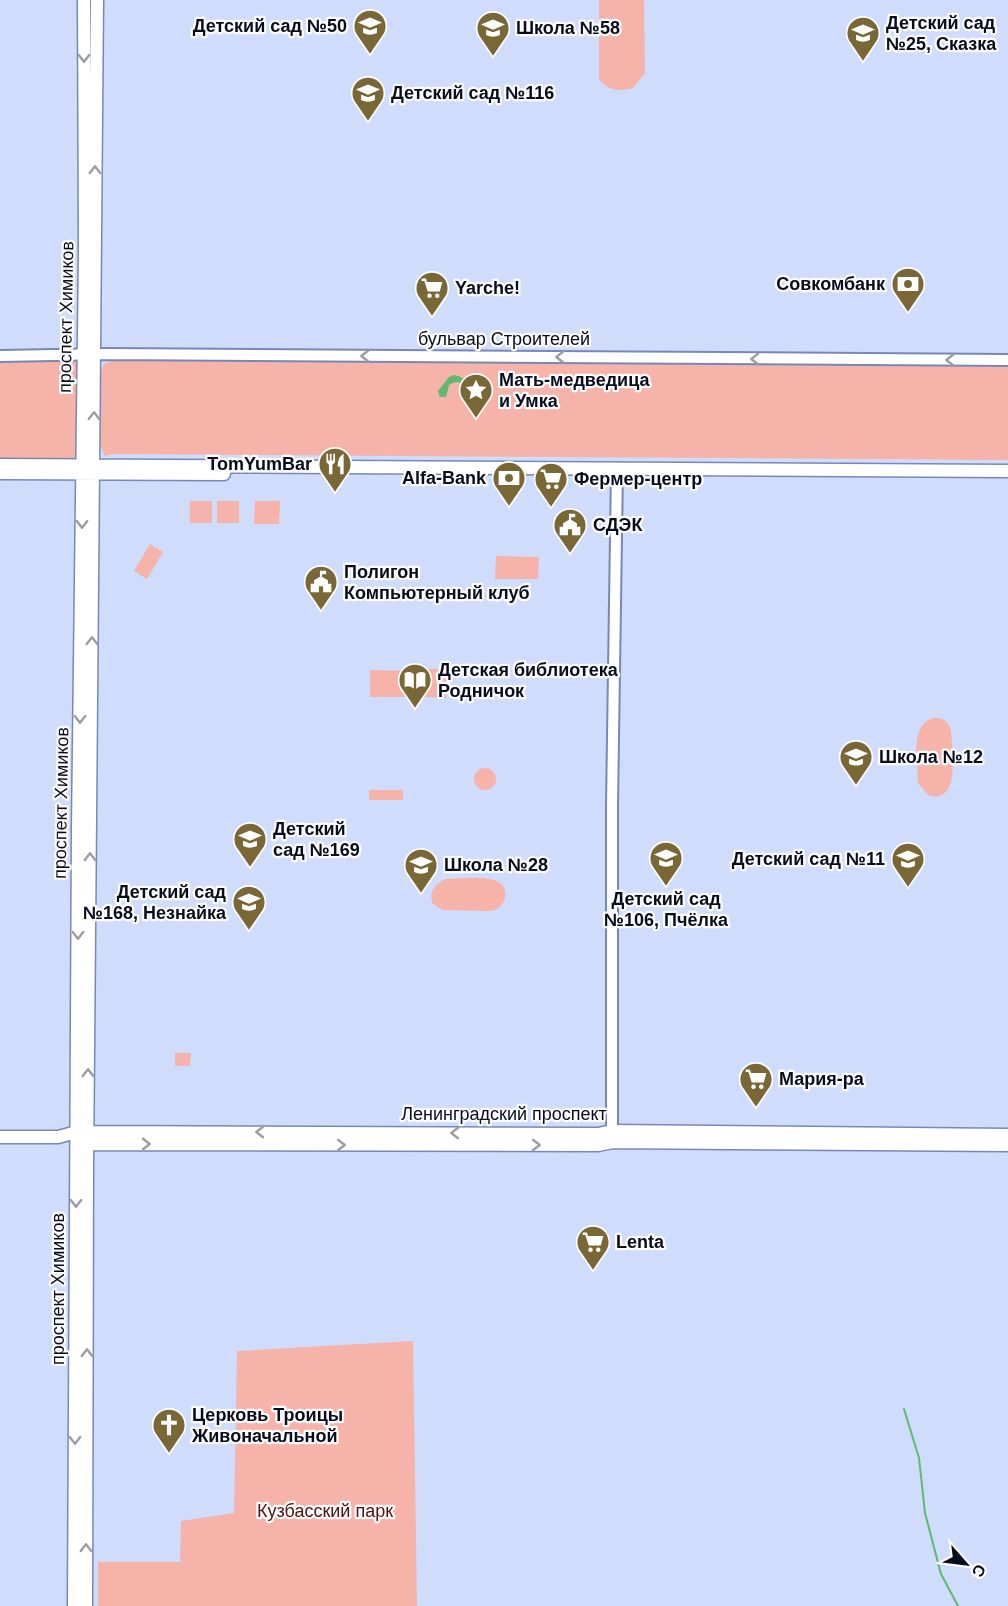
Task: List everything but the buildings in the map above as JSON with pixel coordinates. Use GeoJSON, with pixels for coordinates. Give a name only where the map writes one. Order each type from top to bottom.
{"type":"FeatureCollection","features":[{"type":"Feature","properties":{"kind":"main road","name":"проспект Химиков"},"geometry":{"type":"LineString","coordinates":[[84,0],[89,354]]}},
{"type":"Feature","properties":{"kind":"main road","name":"проспект Химиков"},"geometry":{"type":"LineString","coordinates":[[74,1606],[82,1138],[89,354],[97,0]]}},
{"type":"Feature","properties":{"kind":"main road"},"geometry":{"type":"LineString","coordinates":[[0,465],[88,470]]}},
{"type":"Feature","properties":{"kind":"main road"},"geometry":{"type":"LineString","coordinates":[[0,473],[88,470],[1008,471]]}},
{"type":"Feature","properties":{"kind":"main road"},"geometry":{"type":"LineString","coordinates":[[617,472],[1008,477]]}},
{"type":"Feature","properties":{"kind":"main road","name":"Ленинградский проспект"},"geometry":{"type":"LineString","coordinates":[[82,1138],[598,1145],[612,1137],[1008,1136]]}},
{"type":"Feature","properties":{"kind":"main road"},"geometry":{"type":"LineString","coordinates":[[0,1137],[82,1138]]}},
{"type":"Feature","properties":{"kind":"main road","name":"Ленинградский проспект"},"geometry":{"type":"LineString","coordinates":[[612,1137],[1008,1145]]}},
{"type":"Feature","properties":{"kind":"main road","name":"проспект Химиков"},"geometry":{"type":"LineString","coordinates":[[82,1138],[86,1606]]}},
{"type":"Feature","properties":{"kind":"street","name":"бульвар Строителей"},"geometry":{"type":"LineString","coordinates":[[0,356],[89,354],[1008,360]]}},
{"type":"Feature","properties":{"kind":"street"},"geometry":{"type":"LineString","coordinates":[[612,1137],[612,806],[617,472]]}},
{"type":"Feature","properties":{"kind":"green space"},"geometry":{"type":"Polygon","coordinates":[[[599,0],[644,0],[645,73],[633,88],[614,90],[599,79],[599,0]]]}},
{"type":"Feature","properties":{"kind":"green space"},"geometry":{"type":"Polygon","coordinates":[[[84,355],[82,465],[0,465],[0,356],[84,355]]]}},
{"type":"Feature","properties":{"kind":"green space"},"geometry":{"type":"Polygon","coordinates":[[[117,359],[1008,366],[1008,460],[113,454],[105,456],[99,443],[100,374],[104,364],[117,359]]]}},
{"type":"Feature","properties":{"kind":"green space"},"geometry":{"type":"Polygon","coordinates":[[[190,501],[212,501],[212,523],[190,523],[190,501]]]}},
{"type":"Feature","properties":{"kind":"green space"},"geometry":{"type":"Polygon","coordinates":[[[217,501],[239,501],[239,523],[217,523],[217,501]]]}},
{"type":"Feature","properties":{"kind":"green space"},"geometry":{"type":"Polygon","coordinates":[[[255,501],[280,501],[279,524],[254,524],[255,501]]]}},
{"type":"Feature","properties":{"kind":"green space"},"geometry":{"type":"Polygon","coordinates":[[[150,544],[163,552],[147,579],[134,571],[150,544]]]}},
{"type":"Feature","properties":{"kind":"green space"},"geometry":{"type":"Polygon","coordinates":[[[496,556],[539,557],[538,579],[495,579],[496,556]]]}},
{"type":"Feature","properties":{"kind":"green space"},"geometry":{"type":"Polygon","coordinates":[[[427,669],[447,669],[446,698],[425,697],[427,669]]]}},
{"type":"Feature","properties":{"kind":"green space"},"geometry":{"type":"Polygon","coordinates":[[[370,670],[416,671],[415,697],[370,697],[370,670]]]}},
{"type":"Feature","properties":{"kind":"green space"},"geometry":{"type":"Polygon","coordinates":[[[933,718],[943,719],[951,731],[952,774],[946,792],[939,796],[928,795],[918,783],[916,746],[918,737],[925,722],[933,718]]]}},
{"type":"Feature","properties":{"kind":"green space"},"geometry":{"type":"Polygon","coordinates":[[[485,768],[493,771],[496,779],[493,787],[485,790],[477,787],[474,779],[477,771],[485,768]]]}},
{"type":"Feature","properties":{"kind":"green space"},"geometry":{"type":"Polygon","coordinates":[[[369,790],[403,790],[403,800],[369,800],[369,790]]]}},
{"type":"Feature","properties":{"kind":"green space"},"geometry":{"type":"Polygon","coordinates":[[[445,879],[490,879],[503,886],[504,900],[497,909],[491,911],[443,910],[433,904],[431,896],[435,886],[445,879]]]}},
{"type":"Feature","properties":{"kind":"green space"},"geometry":{"type":"Polygon","coordinates":[[[175,1053],[191,1053],[190,1066],[175,1066],[175,1053]]]}},
{"type":"Feature","properties":{"kind":"green space","name":"Кузбасский парк"},"geometry":{"type":"Polygon","coordinates":[[[413,1341],[417,1606],[98,1606],[98,1562],[180,1562],[181,1521],[234,1513],[237,1351],[413,1341]]]}},
{"type":"Feature","properties":{"kind":"shaded area"},"geometry":{"type":"Polygon","coordinates":[[[454,375],[464,379],[475,391],[473,398],[467,397],[464,385],[456,382],[449,385],[446,397],[440,397],[438,391],[449,377],[454,375]]]}},
{"type":"Feature","properties":{"kind":"waterway"},"geometry":{"type":"LineString","coordinates":[[904,1409],[919,1458],[925,1513],[941,1574],[958,1606]]}},
{"type":"Feature","properties":{"kind":"place","name":"Детский сад №50"},"geometry":{"type":"Point","coordinates":[370,55]}},
{"type":"Feature","properties":{"kind":"place","name":"Школа №58"},"geometry":{"type":"Point","coordinates":[493,57]}},
{"type":"Feature","properties":{"kind":"place","name":"Детский сад №25, Сказка"},"geometry":{"type":"Point","coordinates":[863,62]}},
{"type":"Feature","properties":{"kind":"place","name":"Детский сад №116"},"geometry":{"type":"Point","coordinates":[368,122]}},
{"type":"Feature","properties":{"kind":"place","name":"Совкомбанк"},"geometry":{"type":"Point","coordinates":[908,313]}},
{"type":"Feature","properties":{"kind":"place","name":"Yarche!"},"geometry":{"type":"Point","coordinates":[432,317]}},
{"type":"Feature","properties":{"kind":"place","name":"Мать-медведица и Умка"},"geometry":{"type":"Point","coordinates":[476,419]}},
{"type":"Feature","properties":{"kind":"place","name":"TomYumBar"},"geometry":{"type":"Point","coordinates":[335,493]}},
{"type":"Feature","properties":{"kind":"place","name":"Alfa-Bank"},"geometry":{"type":"Point","coordinates":[509,507]}},
{"type":"Feature","properties":{"kind":"place","name":"Фермер-центр"},"geometry":{"type":"Point","coordinates":[551,508]}},
{"type":"Feature","properties":{"kind":"place","name":"СДЭК"},"geometry":{"type":"Point","coordinates":[570,554]}},
{"type":"Feature","properties":{"kind":"place","name":"Полигон Компьютерный клуб"},"geometry":{"type":"Point","coordinates":[321,611]}},
{"type":"Feature","properties":{"kind":"place","name":"Детская библиотека Родничок"},"geometry":{"type":"Point","coordinates":[415,709]}},
{"type":"Feature","properties":{"kind":"place","name":"Школа №12"},"geometry":{"type":"Point","coordinates":[856,786]}},
{"type":"Feature","properties":{"kind":"place","name":"Детский сад №169"},"geometry":{"type":"Point","coordinates":[250,868]}},
{"type":"Feature","properties":{"kind":"place","name":"Детский сад №106, Пчёлка"},"geometry":{"type":"Point","coordinates":[666,887]}},
{"type":"Feature","properties":{"kind":"place","name":"Детский сад №11"},"geometry":{"type":"Point","coordinates":[908,888]}},
{"type":"Feature","properties":{"kind":"place","name":"Школа №28"},"geometry":{"type":"Point","coordinates":[421,894]}},
{"type":"Feature","properties":{"kind":"place","name":"Детский сад №168, Незнайка"},"geometry":{"type":"Point","coordinates":[249,931]}},
{"type":"Feature","properties":{"kind":"place","name":"Мария-ра"},"geometry":{"type":"Point","coordinates":[756,1108]}},
{"type":"Feature","properties":{"kind":"place","name":"Lenta"},"geometry":{"type":"Point","coordinates":[593,1271]}},
{"type":"Feature","properties":{"kind":"place","name":"Церковь Троицы Живоначальной"},"geometry":{"type":"Point","coordinates":[169,1454]}}]}
